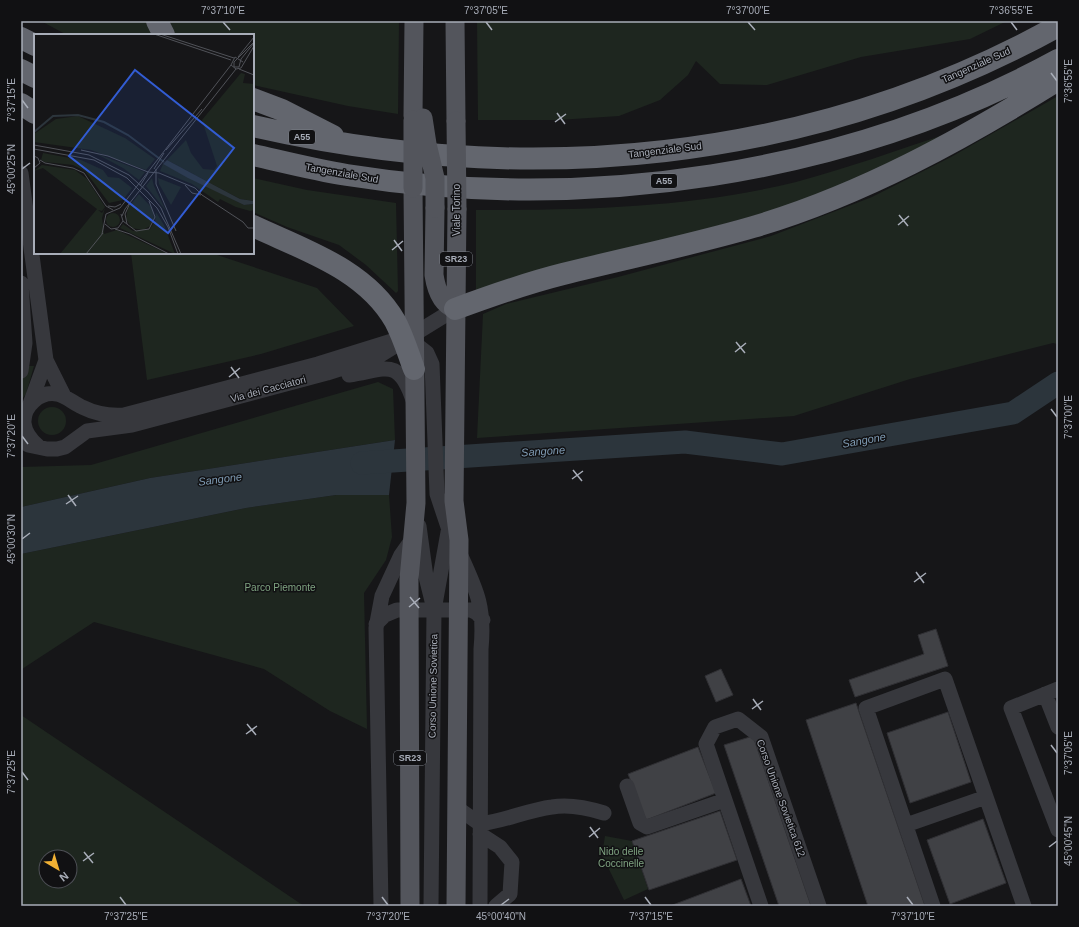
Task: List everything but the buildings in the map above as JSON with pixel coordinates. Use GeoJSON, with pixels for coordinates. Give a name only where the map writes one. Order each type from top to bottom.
{"type":"FeatureCollection","features":[{"type":"Feature","properties":{"kind":"highway"},"geometry":{"type":"LineString","coordinates":[[157,21],[164,34]]}},
{"type":"Feature","properties":{"kind":"highway","name":"Tangenziale Sud"},"geometry":{"type":"LineString","coordinates":[[254,126],[308,139],[352,145],[499,159],[568,159],[667,151],[787,131],[885,102],[991,60],[1058,26]]}},
{"type":"Feature","properties":{"kind":"highway"},"geometry":{"type":"LineString","coordinates":[[21,38],[34,44]]}},
{"type":"Feature","properties":{"kind":"highway","name":"Tangenziale Sud"},"geometry":{"type":"LineString","coordinates":[[254,155],[345,175],[450,186],[501,189],[571,189],[637,184],[734,170],[842,146],[945,112],[1058,60]]}},
{"type":"Feature","properties":{"kind":"highway"},"geometry":{"type":"LineString","coordinates":[[21,70],[34,76]]}},
{"type":"Feature","properties":{"kind":"highway"},"geometry":{"type":"LineString","coordinates":[[455,309],[562,274],[754,227],[814,205],[884,177],[940,149],[1018,105],[1058,80]]}},
{"type":"Feature","properties":{"kind":"highway"},"geometry":{"type":"LineString","coordinates":[[254,99],[282,110],[352,145]]}},
{"type":"Feature","properties":{"kind":"highway"},"geometry":{"type":"LineString","coordinates":[[21,104],[34,112]]}},
{"type":"Feature","properties":{"kind":"highway"},"geometry":{"type":"LineString","coordinates":[[254,226],[337,265],[355,278],[388,310],[398,340],[414,369]]}},
{"type":"Feature","properties":{"kind":"main road"},"geometry":{"type":"LineString","coordinates":[[414,21],[414,88],[418,117],[427,144],[435,179],[434,275],[436,285],[446,304],[455,309]]}},
{"type":"Feature","properties":{"kind":"main road","name":"Viale Torino"},"geometry":{"type":"LineString","coordinates":[[448,495],[454,446],[457,210],[455,21]]}},
{"type":"Feature","properties":{"kind":"main road"},"geometry":{"type":"LineString","coordinates":[[398,340],[413,302],[413,206],[418,117]]}},
{"type":"Feature","properties":{"kind":"main road","name":"SR23"},"geometry":{"type":"LineString","coordinates":[[410,906],[409,579],[416,497],[414,369]]}},
{"type":"Feature","properties":{"kind":"main road","name":"SR23"},"geometry":{"type":"LineString","coordinates":[[448,495],[459,552],[456,906]]}},
{"type":"Feature","properties":{"kind":"street"},"geometry":{"type":"LineString","coordinates":[[21,173],[46,360],[68,399],[78,412],[80,426],[78,434],[72,441]]}},
{"type":"Feature","properties":{"kind":"street"},"geometry":{"type":"LineString","coordinates":[[21,283],[25,342],[21,371]]}},
{"type":"Feature","properties":{"kind":"street","name":"Via dei Cacciatori"},"geometry":{"type":"LineString","coordinates":[[21,444],[38,446],[47,450],[57,449],[82,434],[94,429],[112,429],[132,425],[327,373],[376,357],[398,340],[455,309]]}},
{"type":"Feature","properties":{"kind":"street","name":"Via dei Cacciatori"},"geometry":{"type":"LineString","coordinates":[[26,410],[38,398],[47,394],[56,394],[83,408],[96,412],[124,414],[318,364],[398,340]]}},
{"type":"Feature","properties":{"kind":"street"},"geometry":{"type":"LineString","coordinates":[[398,340],[426,353],[432,364],[434,445],[448,495],[449,530],[434,610]]}},
{"type":"Feature","properties":{"kind":"street"},"geometry":{"type":"LineString","coordinates":[[38,446],[31,440],[26,432],[24,422],[26,410],[46,360]]}},
{"type":"Feature","properties":{"kind":"street"},"geometry":{"type":"LineString","coordinates":[[327,373],[350,375],[380,368],[391,369],[401,375],[406,382],[415,405]]}},
{"type":"Feature","properties":{"kind":"street"},"geometry":{"type":"LineString","coordinates":[[416,497],[426,577],[434,610]]}},
{"type":"Feature","properties":{"kind":"street"},"geometry":{"type":"LineString","coordinates":[[381,906],[376,624],[382,596],[401,555],[413,537]]}},
{"type":"Feature","properties":{"kind":"street"},"geometry":{"type":"LineString","coordinates":[[459,552],[477,592],[483,620],[481,649],[480,906]]}},
{"type":"Feature","properties":{"kind":"street"},"geometry":{"type":"LineString","coordinates":[[376,624],[381,618],[391,612],[409,610],[471,610],[477,613],[483,620]]}},
{"type":"Feature","properties":{"kind":"street","name":"Corso Unione Sovietica"},"geometry":{"type":"LineString","coordinates":[[431,906],[434,610]]}},
{"type":"Feature","properties":{"kind":"street"},"geometry":{"type":"LineString","coordinates":[[933,906],[866,708],[945,679],[1024,906]]}},
{"type":"Feature","properties":{"kind":"street"},"geometry":{"type":"LineString","coordinates":[[1058,727],[1052,692],[1011,708],[1058,830]]}},
{"type":"Feature","properties":{"kind":"street","name":"Corso Unione Sovietica 612"},"geometry":{"type":"LineString","coordinates":[[761,906],[706,744],[715,728],[738,719],[761,736],[819,906]]}},
{"type":"Feature","properties":{"kind":"street"},"geometry":{"type":"LineString","coordinates":[[627,786],[640,823],[647,827],[725,800]]}},
{"type":"Feature","properties":{"kind":"street"},"geometry":{"type":"LineString","coordinates":[[906,825],[986,797]]}},
{"type":"Feature","properties":{"kind":"street"},"geometry":{"type":"LineString","coordinates":[[456,807],[500,846],[512,862],[510,894],[496,906]]}},
{"type":"Feature","properties":{"kind":"street"},"geometry":{"type":"LineString","coordinates":[[480,829],[552,807],[591,809],[604,813]]}},
{"type":"Feature","properties":{"kind":"green space"},"geometry":{"type":"Polygon","coordinates":[[[41,21],[148,21],[154,34],[65,34],[41,21]]]}},
{"type":"Feature","properties":{"kind":"green space"},"geometry":{"type":"Polygon","coordinates":[[[168,21],[399,21],[398,114],[348,106],[254,85],[254,34],[175,34],[168,21]]]}},
{"type":"Feature","properties":{"kind":"green space"},"geometry":{"type":"Polygon","coordinates":[[[477,21],[1007,21],[970,39],[861,57],[767,85],[720,84],[696,61],[688,75],[660,100],[619,116],[558,120],[478,120],[477,21]]]}},
{"type":"Feature","properties":{"kind":"green space"},"geometry":{"type":"Polygon","coordinates":[[[1058,96],[1058,344],[1053,343],[910,379],[794,416],[477,438],[483,314],[506,304],[618,277],[771,236],[872,197],[951,157],[1058,96]]]}},
{"type":"Feature","properties":{"kind":"green space"},"geometry":{"type":"Polygon","coordinates":[[[949,133],[911,154],[803,202],[476,293],[476,210],[637,206],[756,191],[815,177],[949,133]]]}},
{"type":"Feature","properties":{"kind":"green space"},"geometry":{"type":"Polygon","coordinates":[[[254,178],[307,190],[396,203],[398,291],[396,293],[366,265],[339,245],[287,227],[254,212],[254,178]]]}},
{"type":"Feature","properties":{"kind":"green space"},"geometry":{"type":"Polygon","coordinates":[[[131,254],[214,254],[317,288],[354,326],[261,354],[147,380],[131,254]]]}},
{"type":"Feature","properties":{"kind":"green space"},"geometry":{"type":"Polygon","coordinates":[[[27,366],[34,366],[26,394],[21,400],[21,383],[27,366]]]}},
{"type":"Feature","properties":{"kind":"green space"},"geometry":{"type":"Polygon","coordinates":[[[378,382],[393,389],[395,440],[150,478],[21,507],[21,467],[91,465],[378,382]]]}},
{"type":"Feature","properties":{"kind":"green space"},"geometry":{"type":"Polygon","coordinates":[[[52,407],[62,411],[66,421],[62,431],[52,435],[42,431],[38,421],[42,411],[52,407]]]}},
{"type":"Feature","properties":{"kind":"green space","name":"Parco Piemonte"},"geometry":{"type":"Polygon","coordinates":[[[336,495],[389,495],[392,537],[386,560],[364,593],[367,729],[330,711],[264,669],[94,622],[22,669],[21,689],[21,554],[246,508],[336,495]]]}},
{"type":"Feature","properties":{"kind":"green space"},"geometry":{"type":"Polygon","coordinates":[[[21,715],[304,906],[21,906],[21,715]]]}},
{"type":"Feature","properties":{"kind":"green space","name":"Nido delle Coccinelle"},"geometry":{"type":"Polygon","coordinates":[[[605,836],[632,841],[648,889],[624,900],[602,855],[605,836]]]}},
{"type":"Feature","properties":{"kind":"water"},"geometry":{"type":"Polygon","coordinates":[[[395,440],[389,495],[336,495],[246,508],[21,554],[21,507],[150,478],[395,440]]]}},
{"type":"Feature","properties":{"kind":"waterway","name":"Sangone"},"geometry":{"type":"LineString","coordinates":[[362,463],[685,442],[782,454],[1013,413],[1058,383]]}}]}
